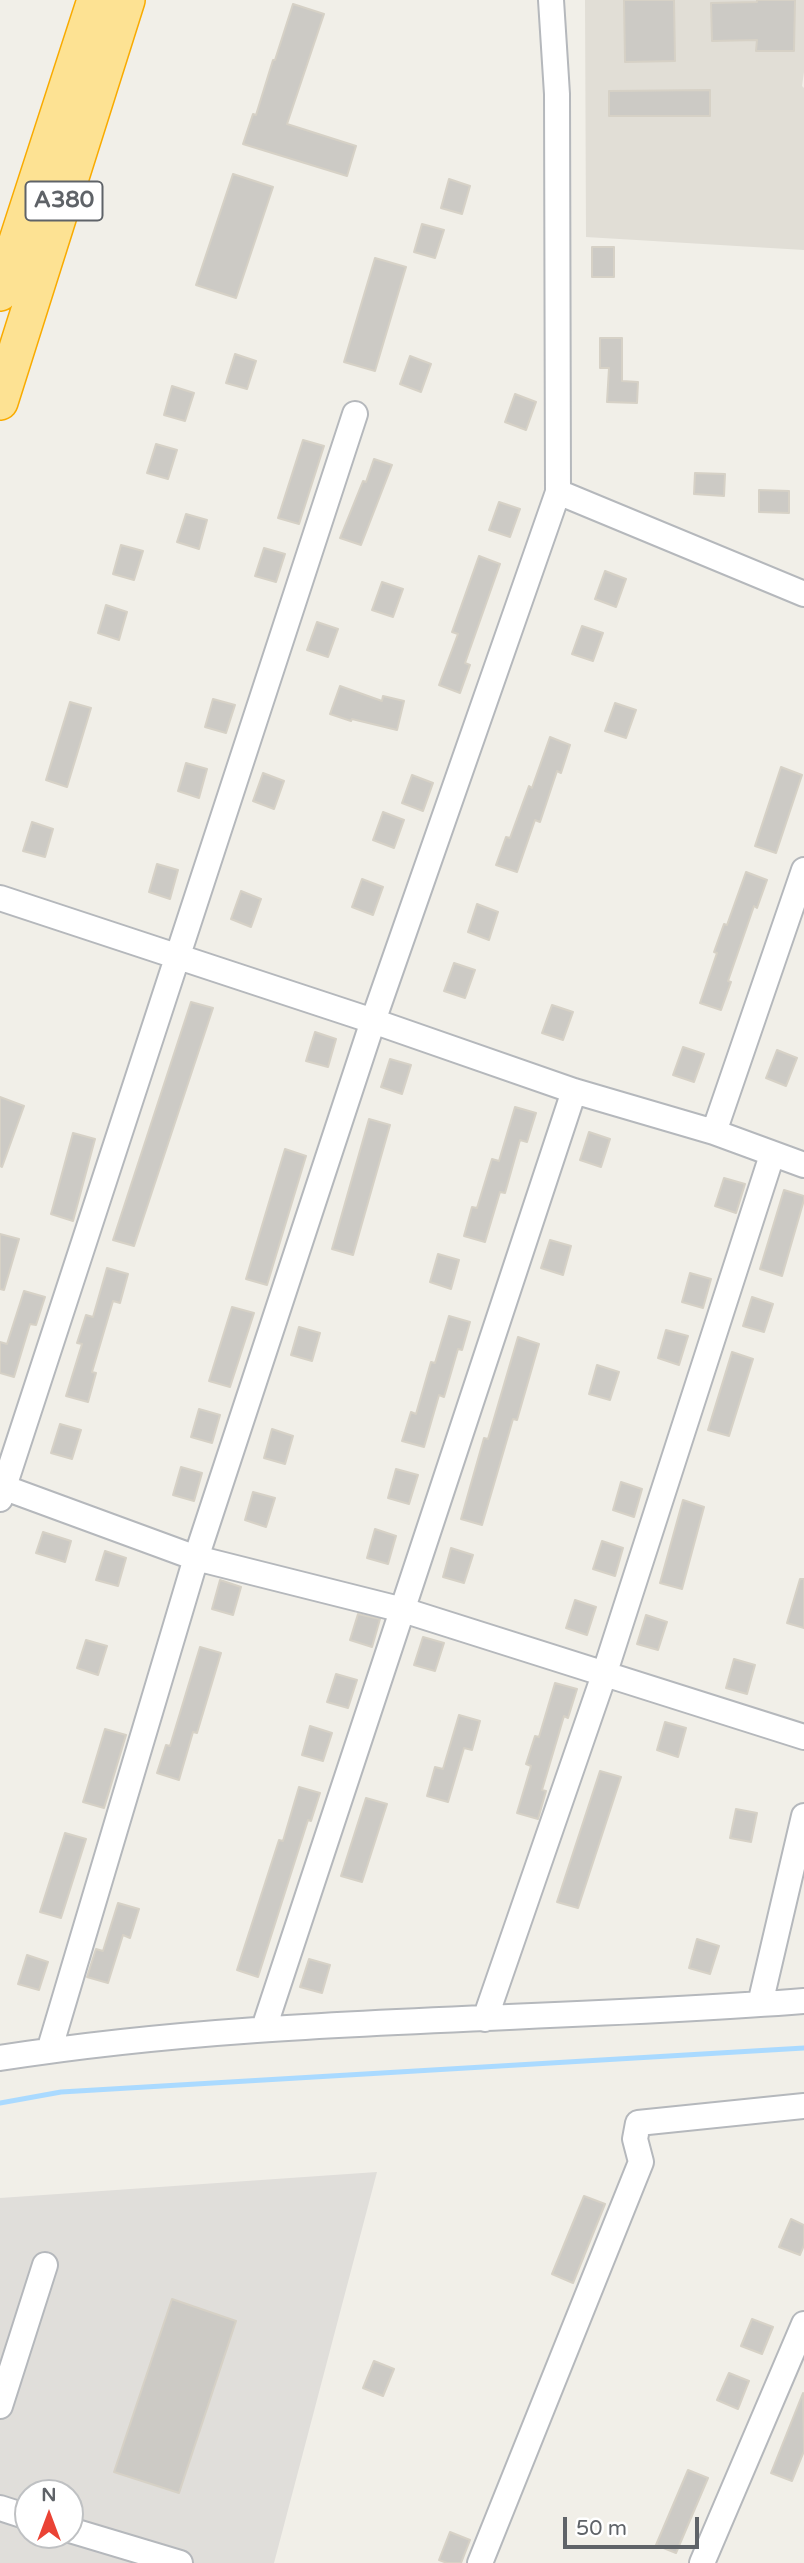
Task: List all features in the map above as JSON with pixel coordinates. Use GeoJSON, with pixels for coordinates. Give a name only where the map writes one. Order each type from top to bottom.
{"type":"FeatureCollection","features":[{"type":"Feature","properties":{"kind":"highway","name":"A380"},"geometry":{"type":"LineString","coordinates":[[0,293],[95,0]]}},
{"type":"Feature","properties":{"kind":"highway","name":"A380"},"geometry":{"type":"LineString","coordinates":[[0,402],[127,0]]}},
{"type":"Feature","properties":{"kind":"street"},"geometry":{"type":"LineString","coordinates":[[49,2050],[197,1558],[373,1021],[558,492],[557,94],[551,0]]}},
{"type":"Feature","properties":{"kind":"street"},"geometry":{"type":"LineString","coordinates":[[355,414],[1,1491],[197,1558],[403,1610],[804,1737]]}},
{"type":"Feature","properties":{"kind":"street"},"geometry":{"type":"LineString","coordinates":[[558,492],[804,594]]}},
{"type":"Feature","properties":{"kind":"street"},"geometry":{"type":"LineString","coordinates":[[714,1132],[804,870]]}},
{"type":"Feature","properties":{"kind":"street"},"geometry":{"type":"LineString","coordinates":[[0,898],[373,1021],[573,1091],[714,1132],[804,1165]]}},
{"type":"Feature","properties":{"kind":"street"},"geometry":{"type":"LineString","coordinates":[[264,2028],[573,1091]]}},
{"type":"Feature","properties":{"kind":"street"},"geometry":{"type":"LineString","coordinates":[[485,2020],[604,1675],[772,1155]]}},
{"type":"Feature","properties":{"kind":"street"},"geometry":{"type":"LineString","coordinates":[[760,2004],[804,1816]]}},
{"type":"Feature","properties":{"kind":"street"},"geometry":{"type":"LineString","coordinates":[[0,2058],[49,2050],[264,2028],[485,2020],[804,2001]]}},
{"type":"Feature","properties":{"kind":"street"},"geometry":{"type":"LineString","coordinates":[[480,2563],[641,2162],[635,2139],[638,2123],[804,2106]]}},
{"type":"Feature","properties":{"kind":"street"},"geometry":{"type":"LineString","coordinates":[[0,2406],[45,2265]]}},
{"type":"Feature","properties":{"kind":"street"},"geometry":{"type":"LineString","coordinates":[[702,2563],[804,2324]]}},
{"type":"Feature","properties":{"kind":"street"},"geometry":{"type":"LineString","coordinates":[[84,2534],[180,2563]]}},
{"type":"Feature","properties":{"kind":"shaded area"},"geometry":{"type":"Polygon","coordinates":[[[585,0],[804,0],[804,250],[586,237],[585,0]]]}},
{"type":"Feature","properties":{"kind":"shaded area"},"geometry":{"type":"Polygon","coordinates":[[[377,2172],[274,2563],[0,2563],[0,2198],[377,2172]]]}},
{"type":"Feature","properties":{"kind":"building"},"geometry":{"type":"Polygon","coordinates":[[[624,0],[674,0],[675,61],[625,62],[624,0]]]}},
{"type":"Feature","properties":{"kind":"building"},"geometry":{"type":"Polygon","coordinates":[[[795,0],[794,51],[756,51],[757,40],[712,41],[711,3],[795,0]]]}},
{"type":"Feature","properties":{"kind":"building"},"geometry":{"type":"Polygon","coordinates":[[[293,4],[324,14],[287,124],[356,146],[347,176],[243,144],[253,114],[256,115],[293,4]]]}},
{"type":"Feature","properties":{"kind":"building"},"geometry":{"type":"Polygon","coordinates":[[[710,90],[710,116],[609,116],[609,91],[710,90]]]}},
{"type":"Feature","properties":{"kind":"building"},"geometry":{"type":"Polygon","coordinates":[[[233,174],[273,187],[236,298],[196,285],[233,174]]]}},
{"type":"Feature","properties":{"kind":"building"},"geometry":{"type":"Polygon","coordinates":[[[449,179],[470,186],[462,214],[441,208],[449,179]]]}},
{"type":"Feature","properties":{"kind":"building"},"geometry":{"type":"Polygon","coordinates":[[[422,224],[444,230],[435,258],[414,252],[422,224]]]}},
{"type":"Feature","properties":{"kind":"building"},"geometry":{"type":"Polygon","coordinates":[[[592,247],[614,247],[614,277],[592,277],[592,247]]]}},
{"type":"Feature","properties":{"kind":"building"},"geometry":{"type":"Polygon","coordinates":[[[375,258],[406,267],[375,371],[344,362],[375,258]]]}},
{"type":"Feature","properties":{"kind":"building"},"geometry":{"type":"Polygon","coordinates":[[[600,338],[622,338],[622,381],[638,382],[637,403],[607,402],[609,368],[600,368],[600,338]]]}},
{"type":"Feature","properties":{"kind":"building"},"geometry":{"type":"Polygon","coordinates":[[[235,354],[256,361],[247,389],[226,383],[235,354]]]}},
{"type":"Feature","properties":{"kind":"building"},"geometry":{"type":"Polygon","coordinates":[[[410,356],[431,364],[421,392],[400,384],[410,356]]]}},
{"type":"Feature","properties":{"kind":"building"},"geometry":{"type":"Polygon","coordinates":[[[172,386],[194,393],[185,421],[164,415],[172,386]]]}},
{"type":"Feature","properties":{"kind":"building"},"geometry":{"type":"Polygon","coordinates":[[[515,394],[536,402],[526,430],[505,422],[515,394]]]}},
{"type":"Feature","properties":{"kind":"building"},"geometry":{"type":"Polygon","coordinates":[[[303,440],[324,446],[299,524],[278,518],[303,440]]]}},
{"type":"Feature","properties":{"kind":"building"},"geometry":{"type":"Polygon","coordinates":[[[156,444],[177,450],[168,479],[147,473],[156,444]]]}},
{"type":"Feature","properties":{"kind":"building"},"geometry":{"type":"Polygon","coordinates":[[[374,459],[392,465],[361,545],[340,538],[374,459]]]}},
{"type":"Feature","properties":{"kind":"building"},"geometry":{"type":"Polygon","coordinates":[[[695,473],[725,474],[724,496],[694,494],[695,473]]]}},
{"type":"Feature","properties":{"kind":"building"},"geometry":{"type":"Polygon","coordinates":[[[759,490],[789,491],[789,513],[759,512],[759,490]]]}},
{"type":"Feature","properties":{"kind":"building"},"geometry":{"type":"Polygon","coordinates":[[[499,502],[520,509],[510,537],[489,530],[499,502]]]}},
{"type":"Feature","properties":{"kind":"building"},"geometry":{"type":"Polygon","coordinates":[[[186,514],[207,520],[199,549],[177,542],[186,514]]]}},
{"type":"Feature","properties":{"kind":"building"},"geometry":{"type":"Polygon","coordinates":[[[121,545],[143,551],[134,580],[113,574],[121,545]]]}},
{"type":"Feature","properties":{"kind":"building"},"geometry":{"type":"Polygon","coordinates":[[[264,548],[285,554],[276,582],[255,576],[264,548]]]}},
{"type":"Feature","properties":{"kind":"building"},"geometry":{"type":"Polygon","coordinates":[[[479,556],[500,564],[465,663],[470,665],[460,693],[439,685],[458,634],[452,632],[479,556]]]}},
{"type":"Feature","properties":{"kind":"building"},"geometry":{"type":"Polygon","coordinates":[[[605,571],[626,579],[616,607],[595,599],[605,571]]]}},
{"type":"Feature","properties":{"kind":"building"},"geometry":{"type":"Polygon","coordinates":[[[382,582],[403,589],[393,617],[372,610],[382,582]]]}},
{"type":"Feature","properties":{"kind":"building"},"geometry":{"type":"Polygon","coordinates":[[[106,605],[127,612],[119,640],[98,633],[106,605]]]}},
{"type":"Feature","properties":{"kind":"building"},"geometry":{"type":"Polygon","coordinates":[[[317,622],[338,629],[328,657],[307,650],[317,622]]]}},
{"type":"Feature","properties":{"kind":"building"},"geometry":{"type":"Polygon","coordinates":[[[582,626],[603,633],[593,661],[572,654],[582,626]]]}},
{"type":"Feature","properties":{"kind":"building"},"geometry":{"type":"Polygon","coordinates":[[[340,686],[382,701],[383,696],[404,701],[397,730],[330,714],[340,686]]]}},
{"type":"Feature","properties":{"kind":"building"},"geometry":{"type":"Polygon","coordinates":[[[213,699],[235,705],[226,733],[205,727],[213,699]]]}},
{"type":"Feature","properties":{"kind":"building"},"geometry":{"type":"Polygon","coordinates":[[[70,702],[91,708],[67,787],[46,780],[70,702]]]}},
{"type":"Feature","properties":{"kind":"building"},"geometry":{"type":"Polygon","coordinates":[[[615,703],[636,710],[626,738],[605,731],[615,703]]]}},
{"type":"Feature","properties":{"kind":"building"},"geometry":{"type":"Polygon","coordinates":[[[550,737],[570,745],[561,773],[557,771],[540,822],[535,820],[517,872],[496,865],[506,837],[510,838],[529,786],[532,788],[550,737]]]}},
{"type":"Feature","properties":{"kind":"building"},"geometry":{"type":"Polygon","coordinates":[[[186,763],[207,769],[199,798],[178,791],[186,763]]]}},
{"type":"Feature","properties":{"kind":"building"},"geometry":{"type":"Polygon","coordinates":[[[781,767],[802,775],[776,853],[755,846],[781,767]]]}},
{"type":"Feature","properties":{"kind":"building"},"geometry":{"type":"Polygon","coordinates":[[[263,773],[284,781],[274,809],[253,801],[263,773]]]}},
{"type":"Feature","properties":{"kind":"building"},"geometry":{"type":"Polygon","coordinates":[[[412,775],[433,783],[423,811],[402,803],[412,775]]]}},
{"type":"Feature","properties":{"kind":"building"},"geometry":{"type":"Polygon","coordinates":[[[383,812],[404,820],[394,848],[373,840],[383,812]]]}},
{"type":"Feature","properties":{"kind":"building"},"geometry":{"type":"Polygon","coordinates":[[[32,822],[53,829],[45,857],[23,851],[32,822]]]}},
{"type":"Feature","properties":{"kind":"building"},"geometry":{"type":"Polygon","coordinates":[[[157,864],[178,870],[170,899],[149,892],[157,864]]]}},
{"type":"Feature","properties":{"kind":"building"},"geometry":{"type":"Polygon","coordinates":[[[746,872],[767,880],[757,908],[754,906],[721,1010],[700,1003],[717,953],[714,952],[746,872]]]}},
{"type":"Feature","properties":{"kind":"building"},"geometry":{"type":"Polygon","coordinates":[[[362,879],[383,887],[373,915],[352,907],[362,879]]]}},
{"type":"Feature","properties":{"kind":"building"},"geometry":{"type":"Polygon","coordinates":[[[241,891],[261,899],[251,927],[231,919],[241,891]]]}},
{"type":"Feature","properties":{"kind":"building"},"geometry":{"type":"Polygon","coordinates":[[[477,904],[498,912],[489,940],[468,932],[477,904]]]}},
{"type":"Feature","properties":{"kind":"building"},"geometry":{"type":"Polygon","coordinates":[[[454,963],[475,970],[465,998],[444,991],[454,963]]]}},
{"type":"Feature","properties":{"kind":"building"},"geometry":{"type":"Polygon","coordinates":[[[191,1002],[213,1008],[134,1246],[113,1240],[191,1002]]]}},
{"type":"Feature","properties":{"kind":"building"},"geometry":{"type":"Polygon","coordinates":[[[552,1005],[573,1012],[563,1040],[542,1033],[552,1005]]]}},
{"type":"Feature","properties":{"kind":"building"},"geometry":{"type":"Polygon","coordinates":[[[315,1032],[336,1039],[328,1067],[306,1061],[315,1032]]]}},
{"type":"Feature","properties":{"kind":"building"},"geometry":{"type":"Polygon","coordinates":[[[683,1047],[704,1054],[694,1082],[673,1075],[683,1047]]]}},
{"type":"Feature","properties":{"kind":"building"},"geometry":{"type":"Polygon","coordinates":[[[777,1050],[797,1058],[786,1086],[766,1078],[777,1050]]]}},
{"type":"Feature","properties":{"kind":"building"},"geometry":{"type":"Polygon","coordinates":[[[390,1059],[411,1065],[402,1094],[381,1087],[390,1059]]]}},
{"type":"Feature","properties":{"kind":"building"},"geometry":{"type":"Polygon","coordinates":[[[0,1097],[24,1106],[2,1167],[0,1166],[0,1097]]]}},
{"type":"Feature","properties":{"kind":"building"},"geometry":{"type":"Polygon","coordinates":[[[515,1107],[536,1113],[527,1142],[520,1140],[505,1193],[500,1192],[485,1242],[464,1236],[472,1207],[477,1208],[492,1159],[499,1161],[515,1107]]]}},
{"type":"Feature","properties":{"kind":"building"},"geometry":{"type":"Polygon","coordinates":[[[369,1119],[390,1125],[353,1255],[332,1249],[369,1119]]]}},
{"type":"Feature","properties":{"kind":"building"},"geometry":{"type":"Polygon","coordinates":[[[589,1132],[610,1139],[601,1167],[580,1160],[589,1132]]]}},
{"type":"Feature","properties":{"kind":"building"},"geometry":{"type":"Polygon","coordinates":[[[73,1133],[95,1139],[73,1221],[51,1214],[73,1133]]]}},
{"type":"Feature","properties":{"kind":"building"},"geometry":{"type":"Polygon","coordinates":[[[285,1149],[306,1156],[267,1285],[246,1279],[285,1149]]]}},
{"type":"Feature","properties":{"kind":"building"},"geometry":{"type":"Polygon","coordinates":[[[724,1178],[745,1184],[736,1213],[715,1206],[724,1178]]]}},
{"type":"Feature","properties":{"kind":"building"},"geometry":{"type":"Polygon","coordinates":[[[784,1190],[804,1196],[804,1200],[782,1276],[760,1269],[784,1190]]]}},
{"type":"Feature","properties":{"kind":"building"},"geometry":{"type":"Polygon","coordinates":[[[0,1234],[19,1239],[4,1290],[0,1289],[0,1234]]]}},
{"type":"Feature","properties":{"kind":"building"},"geometry":{"type":"Polygon","coordinates":[[[550,1240],[571,1246],[563,1275],[541,1268],[550,1240]]]}},
{"type":"Feature","properties":{"kind":"building"},"geometry":{"type":"Polygon","coordinates":[[[438,1254],[459,1260],[451,1289],[430,1282],[438,1254]]]}},
{"type":"Feature","properties":{"kind":"building"},"geometry":{"type":"Polygon","coordinates":[[[107,1268],[128,1274],[120,1303],[113,1301],[92,1372],[96,1373],[88,1402],[66,1396],[82,1344],[77,1343],[86,1315],[93,1317],[107,1268]]]}},
{"type":"Feature","properties":{"kind":"building"},"geometry":{"type":"Polygon","coordinates":[[[690,1273],[711,1279],[703,1308],[682,1302],[690,1273]]]}},
{"type":"Feature","properties":{"kind":"building"},"geometry":{"type":"Polygon","coordinates":[[[24,1291],[45,1297],[36,1325],[30,1324],[14,1377],[0,1373],[0,1342],[7,1344],[24,1291]]]}},
{"type":"Feature","properties":{"kind":"building"},"geometry":{"type":"Polygon","coordinates":[[[752,1297],[773,1304],[764,1332],[743,1326],[752,1297]]]}},
{"type":"Feature","properties":{"kind":"building"},"geometry":{"type":"Polygon","coordinates":[[[232,1307],[254,1313],[230,1387],[209,1381],[232,1307]]]}},
{"type":"Feature","properties":{"kind":"building"},"geometry":{"type":"Polygon","coordinates":[[[449,1316],[470,1322],[462,1350],[458,1349],[444,1397],[439,1395],[424,1447],[402,1441],[411,1412],[416,1414],[431,1362],[435,1363],[449,1316]]]}},
{"type":"Feature","properties":{"kind":"building"},"geometry":{"type":"Polygon","coordinates":[[[299,1327],[320,1333],[312,1361],[291,1355],[299,1327]]]}},
{"type":"Feature","properties":{"kind":"building"},"geometry":{"type":"Polygon","coordinates":[[[666,1330],[688,1336],[679,1365],[658,1358],[666,1330]]]}},
{"type":"Feature","properties":{"kind":"building"},"geometry":{"type":"Polygon","coordinates":[[[518,1337],[539,1344],[517,1420],[513,1419],[482,1525],[461,1519],[484,1438],[488,1439],[518,1337]]]}},
{"type":"Feature","properties":{"kind":"building"},"geometry":{"type":"Polygon","coordinates":[[[732,1352],[753,1359],[729,1436],[708,1430],[732,1352]]]}},
{"type":"Feature","properties":{"kind":"building"},"geometry":{"type":"Polygon","coordinates":[[[597,1365],[619,1372],[610,1400],[589,1394],[597,1365]]]}},
{"type":"Feature","properties":{"kind":"building"},"geometry":{"type":"Polygon","coordinates":[[[199,1409],[220,1415],[212,1443],[191,1437],[199,1409]]]}},
{"type":"Feature","properties":{"kind":"building"},"geometry":{"type":"Polygon","coordinates":[[[60,1424],[81,1430],[72,1459],[51,1453],[60,1424]]]}},
{"type":"Feature","properties":{"kind":"building"},"geometry":{"type":"Polygon","coordinates":[[[272,1429],[293,1436],[285,1464],[264,1458],[272,1429]]]}},
{"type":"Feature","properties":{"kind":"building"},"geometry":{"type":"Polygon","coordinates":[[[181,1467],[202,1473],[194,1501],[173,1495],[181,1467]]]}},
{"type":"Feature","properties":{"kind":"building"},"geometry":{"type":"Polygon","coordinates":[[[396,1469],[418,1475],[409,1504],[388,1498],[396,1469]]]}},
{"type":"Feature","properties":{"kind":"building"},"geometry":{"type":"Polygon","coordinates":[[[621,1482],[642,1489],[634,1517],[613,1510],[621,1482]]]}},
{"type":"Feature","properties":{"kind":"building"},"geometry":{"type":"Polygon","coordinates":[[[253,1492],[275,1498],[266,1527],[245,1520],[253,1492]]]}},
{"type":"Feature","properties":{"kind":"building"},"geometry":{"type":"Polygon","coordinates":[[[683,1500],[704,1507],[682,1589],[660,1583],[683,1500]]]}},
{"type":"Feature","properties":{"kind":"building"},"geometry":{"type":"Polygon","coordinates":[[[375,1529],[396,1536],[388,1564],[367,1558],[375,1529]]]}},
{"type":"Feature","properties":{"kind":"building"},"geometry":{"type":"Polygon","coordinates":[[[43,1532],[71,1541],[65,1562],[36,1553],[43,1532]]]}},
{"type":"Feature","properties":{"kind":"building"},"geometry":{"type":"Polygon","coordinates":[[[602,1541],[623,1548],[615,1576],[593,1569],[602,1541]]]}},
{"type":"Feature","properties":{"kind":"building"},"geometry":{"type":"Polygon","coordinates":[[[451,1548],[473,1555],[464,1583],[443,1577],[451,1548]]]}},
{"type":"Feature","properties":{"kind":"building"},"geometry":{"type":"Polygon","coordinates":[[[105,1551],[126,1558],[118,1586],[96,1580],[105,1551]]]}},
{"type":"Feature","properties":{"kind":"building"},"geometry":{"type":"Polygon","coordinates":[[[800,1579],[804,1579],[804,1628],[787,1623],[800,1579]]]}},
{"type":"Feature","properties":{"kind":"building"},"geometry":{"type":"Polygon","coordinates":[[[220,1580],[241,1587],[233,1615],[212,1609],[220,1580]]]}},
{"type":"Feature","properties":{"kind":"building"},"geometry":{"type":"Polygon","coordinates":[[[575,1600],[596,1607],[587,1635],[566,1628],[575,1600]]]}},
{"type":"Feature","properties":{"kind":"building"},"geometry":{"type":"Polygon","coordinates":[[[358,1614],[380,1619],[372,1647],[350,1640],[358,1614]]]}},
{"type":"Feature","properties":{"kind":"building"},"geometry":{"type":"Polygon","coordinates":[[[646,1615],[667,1622],[658,1650],[637,1644],[646,1615]]]}},
{"type":"Feature","properties":{"kind":"building"},"geometry":{"type":"Polygon","coordinates":[[[423,1637],[444,1643],[435,1671],[414,1665],[423,1637]]]}},
{"type":"Feature","properties":{"kind":"building"},"geometry":{"type":"Polygon","coordinates":[[[86,1640],[107,1646],[98,1675],[77,1668],[86,1640]]]}},
{"type":"Feature","properties":{"kind":"building"},"geometry":{"type":"Polygon","coordinates":[[[200,1647],[221,1653],[197,1733],[193,1732],[179,1780],[157,1773],[166,1745],[170,1746],[200,1647]]]}},
{"type":"Feature","properties":{"kind":"building"},"geometry":{"type":"Polygon","coordinates":[[[734,1659],[755,1665],[747,1694],[726,1688],[734,1659]]]}},
{"type":"Feature","properties":{"kind":"building"},"geometry":{"type":"Polygon","coordinates":[[[336,1674],[357,1680],[348,1708],[327,1702],[336,1674]]]}},
{"type":"Feature","properties":{"kind":"building"},"geometry":{"type":"Polygon","coordinates":[[[555,1683],[577,1689],[568,1718],[564,1716],[542,1790],[546,1791],[538,1819],[517,1813],[531,1766],[526,1764],[535,1736],[539,1737],[555,1683]]]}},
{"type":"Feature","properties":{"kind":"building"},"geometry":{"type":"Polygon","coordinates":[[[459,1715],[480,1721],[472,1750],[464,1748],[448,1802],[427,1796],[435,1767],[443,1769],[459,1715]]]}},
{"type":"Feature","properties":{"kind":"building"},"geometry":{"type":"Polygon","coordinates":[[[665,1722],[686,1728],[678,1757],[657,1750],[665,1722]]]}},
{"type":"Feature","properties":{"kind":"building"},"geometry":{"type":"Polygon","coordinates":[[[310,1726],[332,1733],[323,1761],[302,1755],[310,1726]]]}},
{"type":"Feature","properties":{"kind":"building"},"geometry":{"type":"Polygon","coordinates":[[[105,1729],[126,1735],[104,1808],[83,1802],[105,1729]]]}},
{"type":"Feature","properties":{"kind":"building"},"geometry":{"type":"Polygon","coordinates":[[[600,1771],[621,1777],[578,1908],[557,1902],[600,1771]]]}},
{"type":"Feature","properties":{"kind":"building"},"geometry":{"type":"Polygon","coordinates":[[[299,1787],[320,1793],[311,1821],[308,1820],[258,1977],[237,1970],[279,1840],[283,1841],[299,1787]]]}},
{"type":"Feature","properties":{"kind":"building"},"geometry":{"type":"Polygon","coordinates":[[[366,1798],[387,1804],[362,1882],[341,1876],[366,1798]]]}},
{"type":"Feature","properties":{"kind":"building"},"geometry":{"type":"Polygon","coordinates":[[[736,1809],[757,1813],[751,1842],[730,1838],[736,1809]]]}},
{"type":"Feature","properties":{"kind":"building"},"geometry":{"type":"Polygon","coordinates":[[[65,1833],[86,1839],[61,1918],[40,1912],[65,1833]]]}},
{"type":"Feature","properties":{"kind":"building"},"geometry":{"type":"Polygon","coordinates":[[[118,1903],[139,1909],[130,1938],[123,1935],[108,1983],[87,1977],[96,1949],[103,1951],[118,1903]]]}},
{"type":"Feature","properties":{"kind":"building"},"geometry":{"type":"Polygon","coordinates":[[[697,1939],[719,1946],[710,1974],[689,1968],[697,1939]]]}},
{"type":"Feature","properties":{"kind":"building"},"geometry":{"type":"Polygon","coordinates":[[[27,1955],[48,1962],[39,1990],[18,1984],[27,1955]]]}},
{"type":"Feature","properties":{"kind":"building"},"geometry":{"type":"Polygon","coordinates":[[[309,1959],[330,1965],[322,1993],[300,1987],[309,1959]]]}},
{"type":"Feature","properties":{"kind":"building"},"geometry":{"type":"Polygon","coordinates":[[[584,2196],[605,2204],[573,2283],[552,2274],[584,2196]]]}},
{"type":"Feature","properties":{"kind":"building"},"geometry":{"type":"Polygon","coordinates":[[[791,2219],[804,2225],[804,2245],[800,2255],[779,2247],[791,2219]]]}},
{"type":"Feature","properties":{"kind":"building"},"geometry":{"type":"Polygon","coordinates":[[[172,2299],[236,2321],[179,2493],[114,2472],[172,2299]]]}},
{"type":"Feature","properties":{"kind":"building"},"geometry":{"type":"Polygon","coordinates":[[[752,2319],[773,2327],[762,2354],[741,2346],[752,2319]]]}},
{"type":"Feature","properties":{"kind":"building"},"geometry":{"type":"Polygon","coordinates":[[[374,2361],[394,2369],[383,2396],[363,2388],[374,2361]]]}},
{"type":"Feature","properties":{"kind":"building"},"geometry":{"type":"Polygon","coordinates":[[[729,2373],[749,2381],[738,2409],[717,2400],[729,2373]]]}},
{"type":"Feature","properties":{"kind":"building"},"geometry":{"type":"Polygon","coordinates":[[[803,2393],[804,2451],[792,2481],[771,2473],[803,2393]]]}},
{"type":"Feature","properties":{"kind":"building"},"geometry":{"type":"Polygon","coordinates":[[[688,2470],[708,2478],[676,2553],[656,2545],[688,2470]]]}},
{"type":"Feature","properties":{"kind":"building"},"geometry":{"type":"Polygon","coordinates":[[[450,2532],[470,2540],[461,2563],[439,2560],[450,2532]]]}},
{"type":"Feature","properties":{"kind":"waterway"},"geometry":{"type":"LineString","coordinates":[[0,2103],[61,2092],[804,2048]]}}]}
